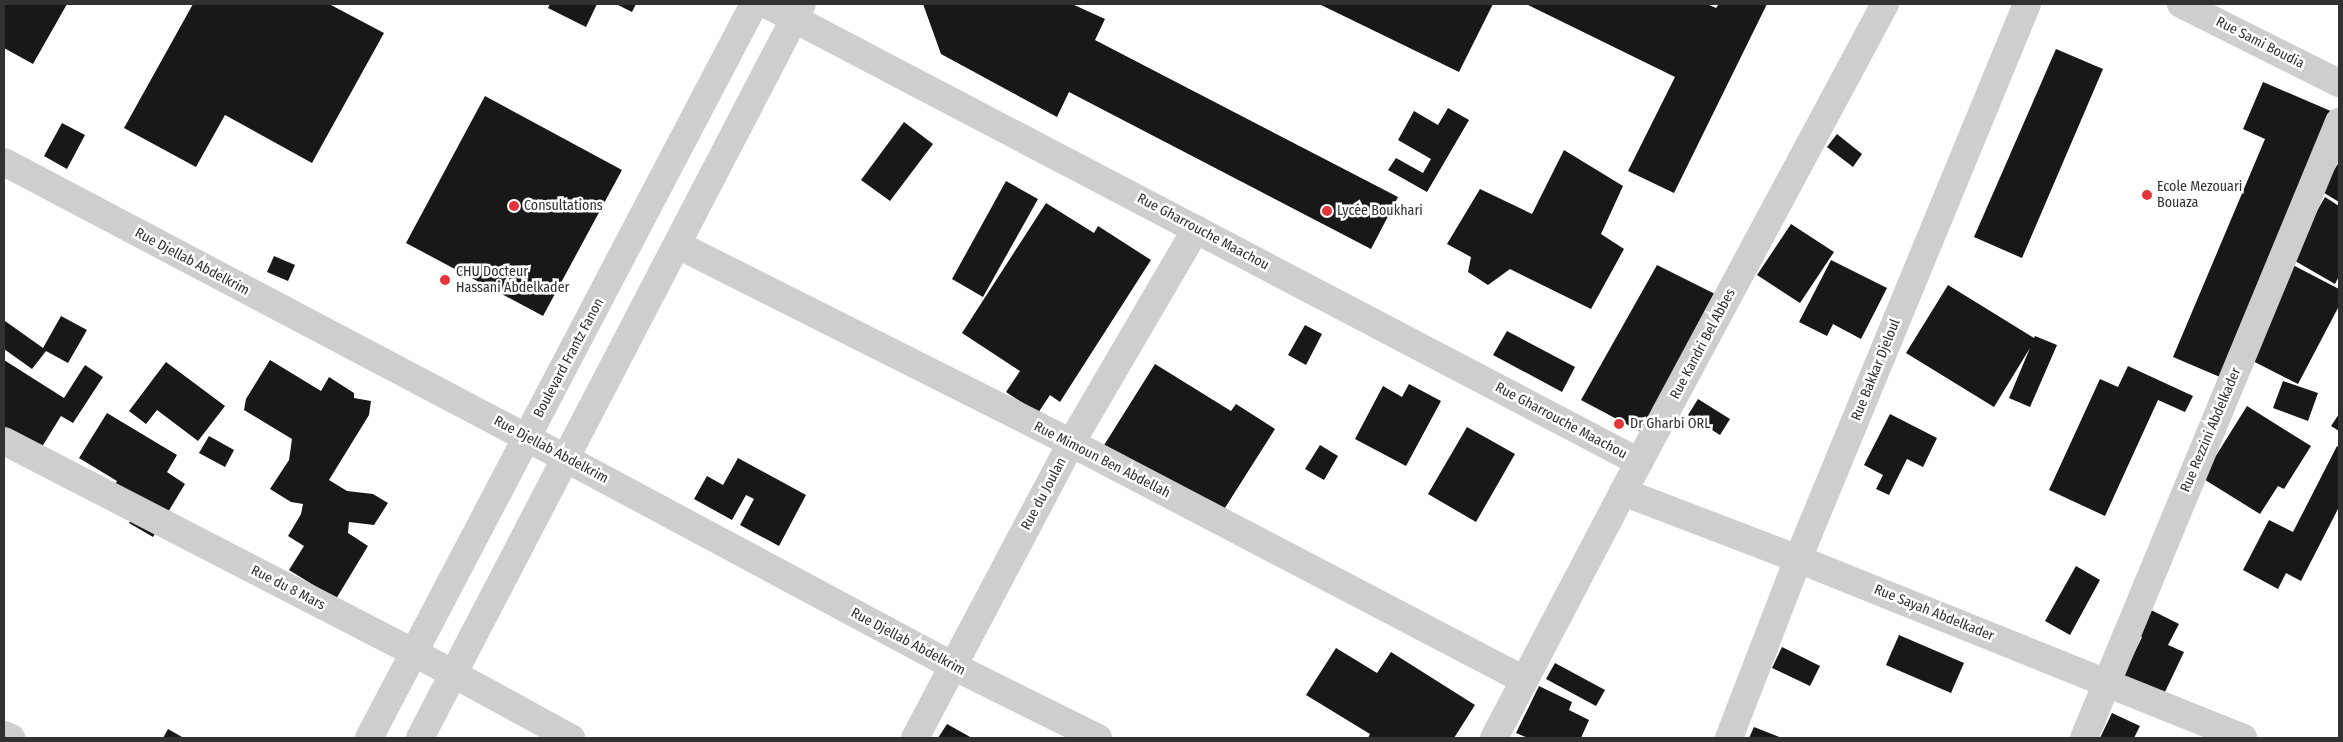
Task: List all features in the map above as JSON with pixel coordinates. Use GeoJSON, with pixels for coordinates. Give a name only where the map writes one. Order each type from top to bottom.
{"type":"FeatureCollection","features":[{"type":"Feature","properties":{"kind":"street","name":"Boulevard Frantz Fanon"},"geometry":{"type":"LineString","coordinates":[[369,738],[415,654],[754,4]]}},
{"type":"Feature","properties":{"kind":"street","name":"Rue Gharrouche Maachou"},"geometry":{"type":"LineString","coordinates":[[766,4],[798,11],[1196,229],[1639,462]]}},
{"type":"Feature","properties":{"kind":"street","name":"Rue Kandri Bel Abbes"},"geometry":{"type":"LineString","coordinates":[[1494,738],[1623,492],[1885,4]]}},
{"type":"Feature","properties":{"kind":"street","name":"Rue Bakkar Djeloul"},"geometry":{"type":"LineString","coordinates":[[1728,738],[1798,559],[2027,4]]}},
{"type":"Feature","properties":{"kind":"street","name":"Rue Sami Boudia"},"geometry":{"type":"LineString","coordinates":[[2181,4],[2339,83]]}},
{"type":"Feature","properties":{"kind":"street"},"geometry":{"type":"LineString","coordinates":[[420,738],[798,11]]}},
{"type":"Feature","properties":{"kind":"street","name":"Rue Rezzini Abdelkader"},"geometry":{"type":"LineString","coordinates":[[2084,738],[2339,122]]}},
{"type":"Feature","properties":{"kind":"street"},"geometry":{"type":"LineString","coordinates":[[691,125],[729,145]]}},
{"type":"Feature","properties":{"kind":"street","name":"Rue Djellab Abdelkrim"},"geometry":{"type":"LineString","coordinates":[[4,162],[566,458],[953,666],[1098,738]]}},
{"type":"Feature","properties":{"kind":"street","name":"Rue du Joulan"},"geometry":{"type":"LineString","coordinates":[[914,738],[1071,443],[1196,229]]}},
{"type":"Feature","properties":{"kind":"street","name":"Rue Mimoun Ben Abdellah"},"geometry":{"type":"LineString","coordinates":[[678,245],[1071,443],[1524,680]]}},
{"type":"Feature","properties":{"kind":"street","name":"Rue du 8 Mars"},"geometry":{"type":"LineString","coordinates":[[4,440],[415,654],[571,738]]}},
{"type":"Feature","properties":{"kind":"street","name":"Rue Sayah Abdelkader"},"geometry":{"type":"LineString","coordinates":[[1623,492],[1798,559],[2243,738]]}},
{"type":"Feature","properties":{"kind":"street"},"geometry":{"type":"LineString","coordinates":[[4,735],[11,738]]}},
{"type":"Feature","properties":{"kind":"building"},"geometry":{"type":"Polygon","coordinates":[[[5,4],[67,4],[33,64],[4,48],[5,4]]]}},
{"type":"Feature","properties":{"kind":"building"},"geometry":{"type":"Polygon","coordinates":[[[193,4],[329,4],[384,33],[312,163],[225,115],[196,167],[124,128],[193,4]]]}},
{"type":"Feature","properties":{"kind":"building"},"geometry":{"type":"Polygon","coordinates":[[[550,4],[597,4],[586,27],[548,8],[550,4]]]}},
{"type":"Feature","properties":{"kind":"building"},"geometry":{"type":"Polygon","coordinates":[[[616,4],[636,4],[632,12],[616,4]]]}},
{"type":"Feature","properties":{"kind":"building"},"geometry":{"type":"Polygon","coordinates":[[[923,4],[1072,4],[1105,19],[1095,40],[1398,197],[1371,249],[1069,92],[1057,117],[941,54],[923,4]]]}},
{"type":"Feature","properties":{"kind":"building"},"geometry":{"type":"Polygon","coordinates":[[[1319,4],[1493,4],[1459,72],[1319,4]]]}},
{"type":"Feature","properties":{"kind":"building"},"geometry":{"type":"Polygon","coordinates":[[[1526,4],[1707,4],[1716,8],[1719,4],[1767,4],[1674,193],[1628,171],[1675,77],[1526,4]]]}},
{"type":"Feature","properties":{"kind":"building"},"geometry":{"type":"Polygon","coordinates":[[[2056,49],[2103,69],[2022,258],[1974,237],[2056,49]]]}},
{"type":"Feature","properties":{"kind":"building"},"geometry":{"type":"Polygon","coordinates":[[[2263,82],[2333,112],[2220,377],[2173,357],[2265,139],[2243,129],[2263,82]]]}},
{"type":"Feature","properties":{"kind":"building","name":"Consultations"},"geometry":{"type":"Polygon","coordinates":[[[485,96],[622,170],[543,316],[406,243],[485,96]]]}},
{"type":"Feature","properties":{"kind":"building"},"geometry":{"type":"Polygon","coordinates":[[[1448,108],[1469,120],[1427,192],[1388,170],[1396,158],[1423,173],[1431,159],[1398,140],[1414,111],[1438,125],[1448,108]]]}},
{"type":"Feature","properties":{"kind":"building"},"geometry":{"type":"Polygon","coordinates":[[[904,122],[933,144],[890,201],[861,180],[904,122]]]}},
{"type":"Feature","properties":{"kind":"building"},"geometry":{"type":"Polygon","coordinates":[[[62,123],[85,135],[67,169],[44,156],[62,123]]]}},
{"type":"Feature","properties":{"kind":"building"},"geometry":{"type":"Polygon","coordinates":[[[1837,134],[1862,154],[1853,167],[1827,147],[1837,134]]]}},
{"type":"Feature","properties":{"kind":"building"},"geometry":{"type":"Polygon","coordinates":[[[1564,150],[1623,186],[1601,234],[1624,249],[1591,309],[1510,269],[1488,285],[1468,272],[1471,257],[1447,244],[1480,189],[1532,214],[1564,150]]]}},
{"type":"Feature","properties":{"kind":"building"},"geometry":{"type":"Polygon","coordinates":[[[2339,162],[2339,202],[2321,191],[2339,162]]]}},
{"type":"Feature","properties":{"kind":"building"},"geometry":{"type":"Polygon","coordinates":[[[1006,181],[1038,199],[983,297],[952,279],[1006,181]]]}},
{"type":"Feature","properties":{"kind":"building"},"geometry":{"type":"Polygon","coordinates":[[[2325,197],[2339,206],[2339,276],[2335,284],[2290,258],[2325,197]]]}},
{"type":"Feature","properties":{"kind":"building"},"geometry":{"type":"Polygon","coordinates":[[[1046,203],[1094,233],[1098,226],[1151,260],[1060,402],[1050,395],[1038,413],[1006,392],[1020,371],[962,333],[1046,203]]]}},
{"type":"Feature","properties":{"kind":"building"},"geometry":{"type":"Polygon","coordinates":[[[1791,224],[1834,252],[1800,303],[1757,275],[1791,224]]]}},
{"type":"Feature","properties":{"kind":"building"},"geometry":{"type":"Polygon","coordinates":[[[274,256],[295,265],[288,281],[267,272],[274,256]]]}},
{"type":"Feature","properties":{"kind":"building"},"geometry":{"type":"Polygon","coordinates":[[[1831,260],[1887,288],[1861,339],[1833,324],[1827,336],[1799,322],[1831,260]]]}},
{"type":"Feature","properties":{"kind":"building"},"geometry":{"type":"Polygon","coordinates":[[[2289,263],[2339,289],[2339,306],[2298,384],[2241,355],[2289,263]]]}},
{"type":"Feature","properties":{"kind":"building"},"geometry":{"type":"Polygon","coordinates":[[[1657,265],[1717,295],[1643,433],[1581,400],[1657,265]]]}},
{"type":"Feature","properties":{"kind":"building"},"geometry":{"type":"Polygon","coordinates":[[[1948,285],[2034,338],[2035,336],[2057,345],[2030,407],[2009,398],[2030,348],[1994,407],[1906,353],[1948,285]]]}},
{"type":"Feature","properties":{"kind":"building"},"geometry":{"type":"Polygon","coordinates":[[[61,316],[87,330],[68,363],[46,351],[32,369],[4,349],[5,321],[43,348],[61,316]]]}},
{"type":"Feature","properties":{"kind":"building"},"geometry":{"type":"Polygon","coordinates":[[[1305,325],[1322,334],[1306,365],[1288,355],[1305,325]]]}},
{"type":"Feature","properties":{"kind":"building"},"geometry":{"type":"Polygon","coordinates":[[[1507,331],[1575,367],[1562,392],[1493,355],[1507,331]]]}},
{"type":"Feature","properties":{"kind":"building"},"geometry":{"type":"Polygon","coordinates":[[[4,360],[64,398],[85,365],[103,377],[73,423],[61,416],[40,450],[4,427],[4,360]]]}},
{"type":"Feature","properties":{"kind":"building"},"geometry":{"type":"Polygon","coordinates":[[[270,360],[321,391],[329,377],[354,393],[354,398],[371,401],[369,415],[329,480],[347,491],[373,494],[388,503],[374,525],[349,522],[348,533],[368,546],[336,599],[289,570],[304,546],[288,536],[301,514],[303,504],[291,502],[270,489],[289,460],[292,439],[244,410],[246,399],[270,360]]]}},
{"type":"Feature","properties":{"kind":"building"},"geometry":{"type":"Polygon","coordinates":[[[166,362],[225,406],[198,441],[157,410],[146,424],[129,411],[166,362]]]}},
{"type":"Feature","properties":{"kind":"building"},"geometry":{"type":"Polygon","coordinates":[[[1155,364],[1231,411],[1236,404],[1275,429],[1216,522],[1101,450],[1155,364]]]}},
{"type":"Feature","properties":{"kind":"building"},"geometry":{"type":"Polygon","coordinates":[[[2128,366],[2193,396],[2185,412],[2158,400],[2105,516],[2049,490],[2100,379],[2118,387],[2128,366]]]}},
{"type":"Feature","properties":{"kind":"building"},"geometry":{"type":"Polygon","coordinates":[[[2283,381],[2318,393],[2308,421],[2273,408],[2283,381]]]}},
{"type":"Feature","properties":{"kind":"building"},"geometry":{"type":"Polygon","coordinates":[[[1409,384],[1441,401],[1406,466],[1355,439],[1383,386],[1402,397],[1409,384]]]}},
{"type":"Feature","properties":{"kind":"building"},"geometry":{"type":"Polygon","coordinates":[[[1698,399],[1730,419],[1720,435],[1688,415],[1698,399]]]}},
{"type":"Feature","properties":{"kind":"building"},"geometry":{"type":"Polygon","coordinates":[[[2247,406],[2311,446],[2284,489],[2278,486],[2260,514],[2202,478],[2247,406]]]}},
{"type":"Feature","properties":{"kind":"building"},"geometry":{"type":"Polygon","coordinates":[[[107,413],[177,455],[167,472],[185,484],[153,537],[129,523],[136,511],[109,495],[117,481],[79,458],[107,413]]]}},
{"type":"Feature","properties":{"kind":"building"},"geometry":{"type":"Polygon","coordinates":[[[1890,414],[1937,438],[1923,467],[1907,459],[1889,495],[1876,489],[1883,475],[1864,465],[1890,414]]]}},
{"type":"Feature","properties":{"kind":"building"},"geometry":{"type":"Polygon","coordinates":[[[2339,414],[2339,431],[2331,426],[2339,414]]]}},
{"type":"Feature","properties":{"kind":"building"},"geometry":{"type":"Polygon","coordinates":[[[1467,427],[1515,454],[1476,522],[1428,494],[1467,427]]]}},
{"type":"Feature","properties":{"kind":"building"},"geometry":{"type":"Polygon","coordinates":[[[209,436],[234,450],[225,467],[199,453],[209,436]]]}},
{"type":"Feature","properties":{"kind":"building"},"geometry":{"type":"Polygon","coordinates":[[[1320,445],[1338,456],[1324,480],[1305,469],[1320,445]]]}},
{"type":"Feature","properties":{"kind":"building"},"geometry":{"type":"Polygon","coordinates":[[[2337,446],[2339,448],[2339,507],[2301,581],[2286,573],[2278,589],[2243,570],[2269,520],[2293,532],[2337,446]]]}},
{"type":"Feature","properties":{"kind":"building"},"geometry":{"type":"Polygon","coordinates":[[[738,458],[806,495],[779,546],[740,525],[754,499],[746,495],[732,520],[694,499],[707,476],[723,485],[738,458]]]}},
{"type":"Feature","properties":{"kind":"building"},"geometry":{"type":"Polygon","coordinates":[[[2076,566],[2100,580],[2070,635],[2045,621],[2076,566]]]}},
{"type":"Feature","properties":{"kind":"building"},"geometry":{"type":"Polygon","coordinates":[[[2147,608],[2179,624],[2168,645],[2184,652],[2154,715],[2114,695],[2142,637],[2134,633],[2147,608]]]}},
{"type":"Feature","properties":{"kind":"building"},"geometry":{"type":"Polygon","coordinates":[[[1899,635],[1964,663],[1951,693],[1886,665],[1899,635]]]}},
{"type":"Feature","properties":{"kind":"building"},"geometry":{"type":"Polygon","coordinates":[[[1782,647],[1820,666],[1810,686],[1772,668],[1782,647]]]}},
{"type":"Feature","properties":{"kind":"building"},"geometry":{"type":"Polygon","coordinates":[[[1336,648],[1377,673],[1391,652],[1475,705],[1454,738],[1368,738],[1370,734],[1306,695],[1336,648]]]}},
{"type":"Feature","properties":{"kind":"building"},"geometry":{"type":"Polygon","coordinates":[[[1555,663],[1605,690],[1596,706],[1546,679],[1555,663]]]}},
{"type":"Feature","properties":{"kind":"building"},"geometry":{"type":"Polygon","coordinates":[[[1539,686],[1572,702],[1569,710],[1589,720],[1581,738],[1528,738],[1516,733],[1539,686]]]}},
{"type":"Feature","properties":{"kind":"building"},"geometry":{"type":"Polygon","coordinates":[[[2112,713],[2140,726],[2134,738],[2100,738],[2112,713]]]}},
{"type":"Feature","properties":{"kind":"building"},"geometry":{"type":"Polygon","coordinates":[[[947,724],[972,738],[938,738],[947,724]]]}},
{"type":"Feature","properties":{"kind":"building"},"geometry":{"type":"Polygon","coordinates":[[[1754,727],[1782,738],[1749,738],[1754,727]]]}},
{"type":"Feature","properties":{"kind":"building"},"geometry":{"type":"Polygon","coordinates":[[[168,729],[182,737],[163,738],[168,729]]]}},
{"type":"Feature","properties":{"kind":"place","name":"Ecole Mezouari Bouaza"},"geometry":{"type":"Point","coordinates":[2147,195]}},
{"type":"Feature","properties":{"kind":"place","name":"Consultations"},"geometry":{"type":"Point","coordinates":[514,206]}},
{"type":"Feature","properties":{"kind":"place","name":"Lycée Boukhari"},"geometry":{"type":"Point","coordinates":[1327,211]}},
{"type":"Feature","properties":{"kind":"place","name":"CHU Docteur Hassani Abdelkader"},"geometry":{"type":"Point","coordinates":[445,280]}},
{"type":"Feature","properties":{"kind":"place","name":"Dr Gharbi ORL"},"geometry":{"type":"Point","coordinates":[1619,424]}}]}
